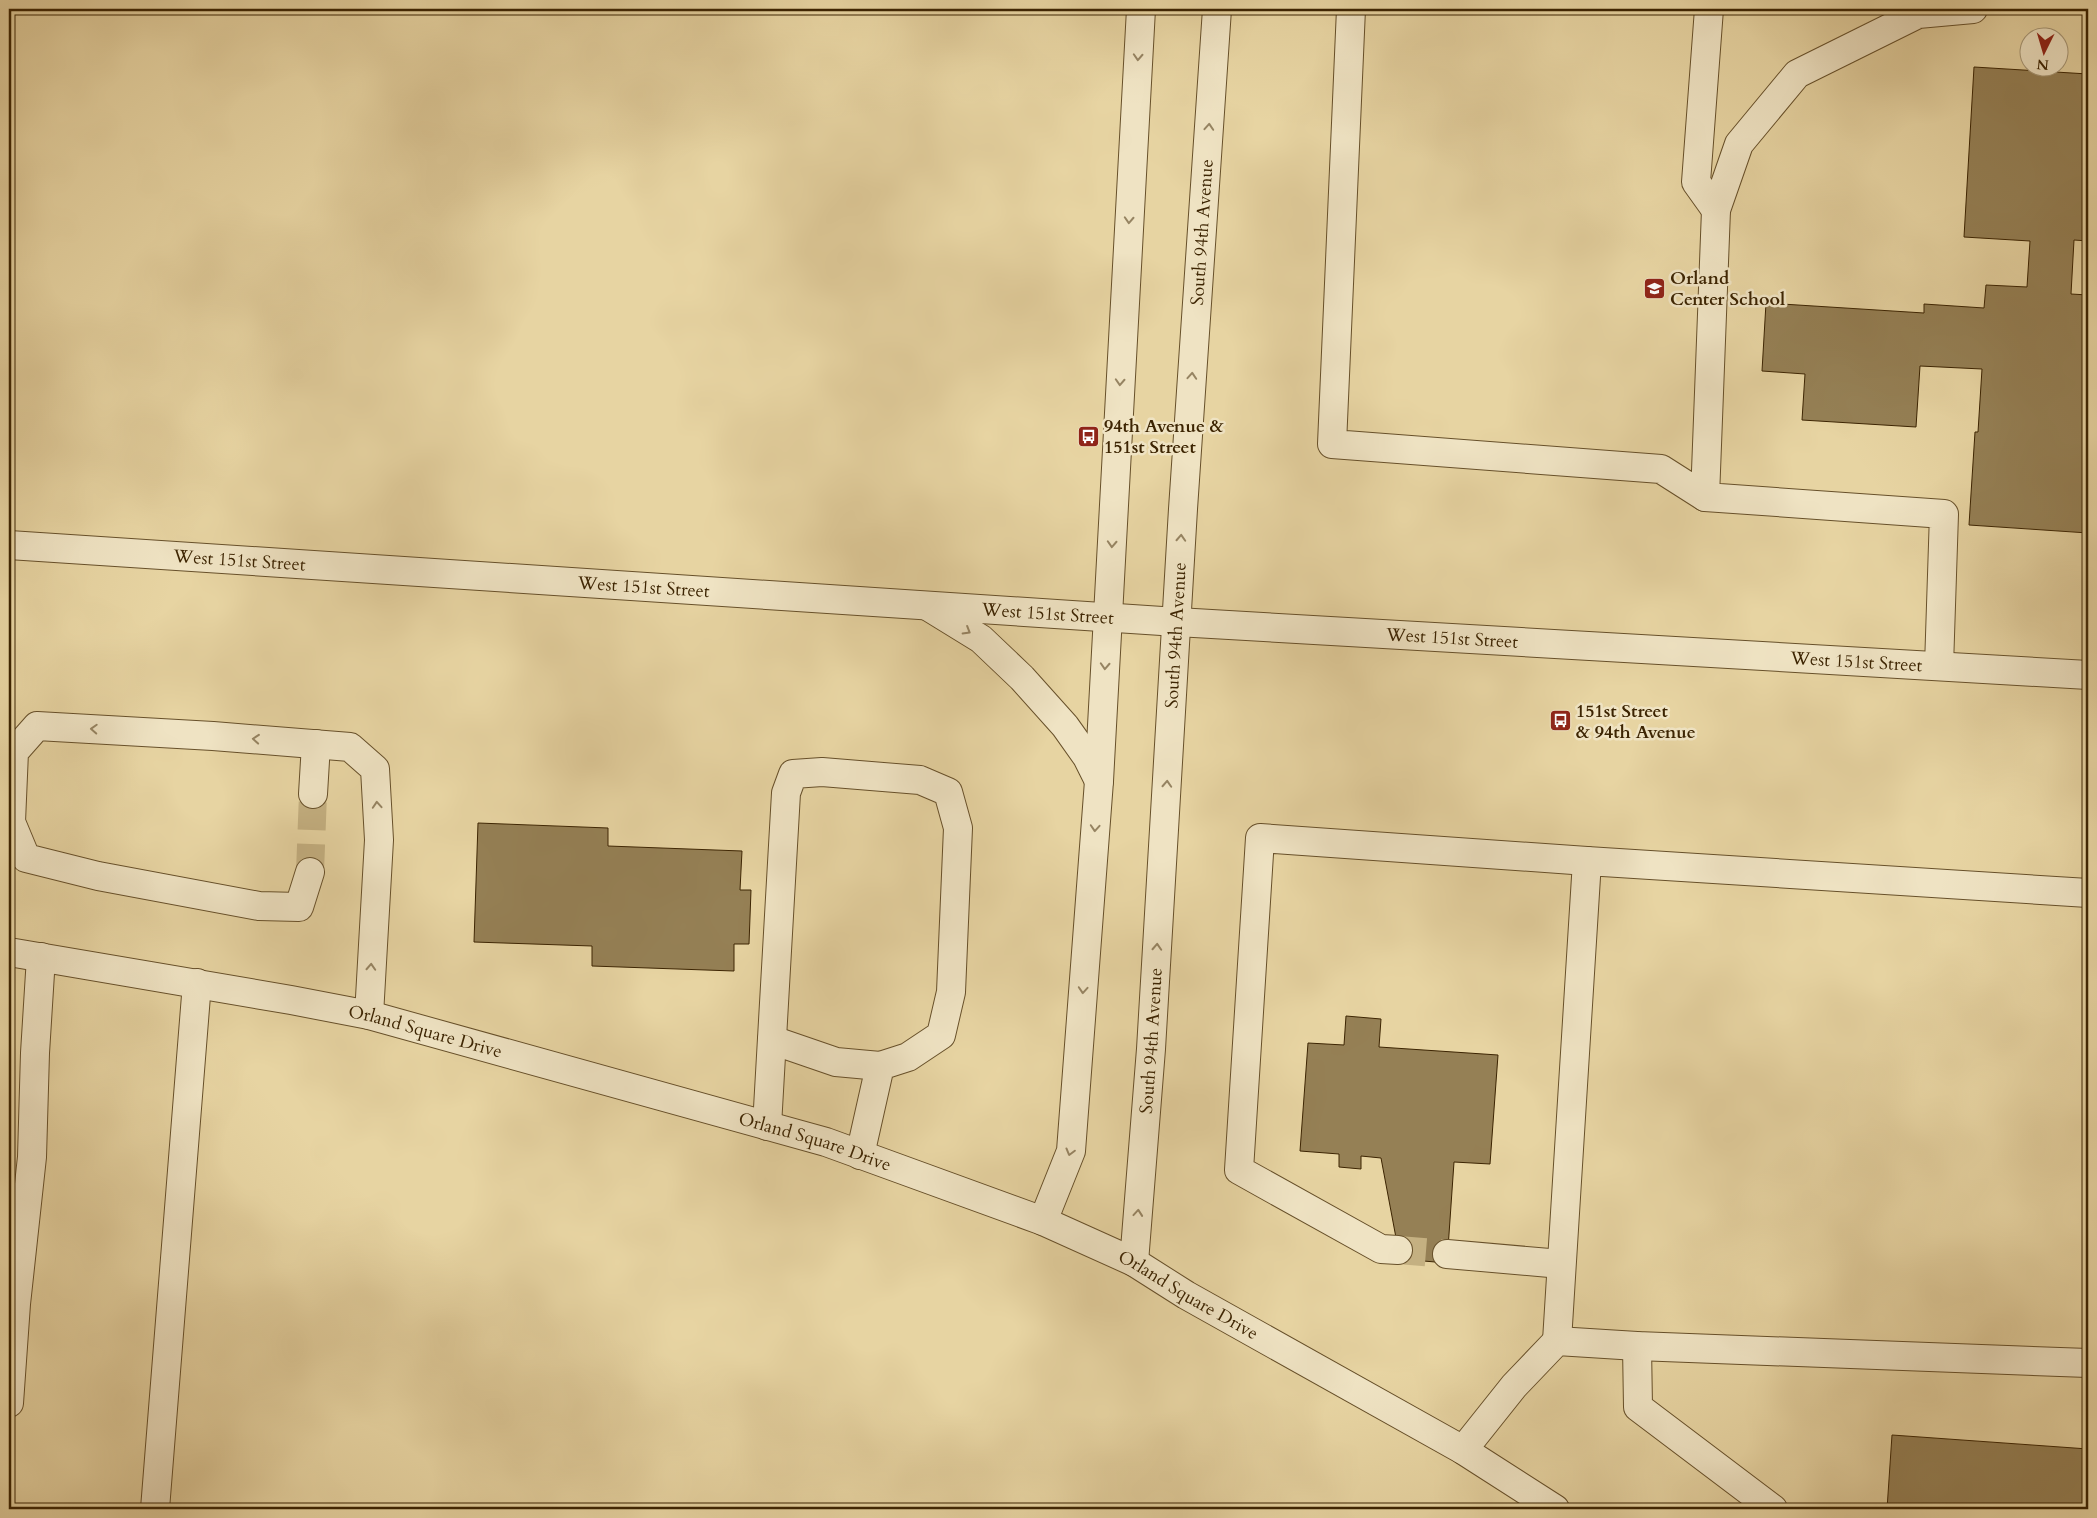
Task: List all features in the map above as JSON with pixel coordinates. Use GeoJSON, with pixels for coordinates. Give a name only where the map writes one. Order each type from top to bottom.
{"type":"FeatureCollection","features":[{"type":"Feature","properties":{"kind":"street"},"geometry":{"type":"LineString","coordinates":[[1043,1221],[1071,1151],[1099,781],[1141,9]]}},
{"type":"Feature","properties":{"kind":"street","name":"South 94th Avenue"},"geometry":{"type":"LineString","coordinates":[[1134,1262],[1151,1049],[1183,499],[1217,9]]}},
{"type":"Feature","properties":{"kind":"street"},"geometry":{"type":"LineString","coordinates":[[1352,9],[1332,444],[1661,469],[1705,497],[1944,514],[1939,666]]}},
{"type":"Feature","properties":{"kind":"street"},"geometry":{"type":"LineString","coordinates":[[1709,9],[1696,182],[1716,210]]}},
{"type":"Feature","properties":{"kind":"street"},"geometry":{"type":"LineString","coordinates":[[1705,497],[1716,210],[1739,144],[1796,74],[1918,14],[1973,9]]}},
{"type":"Feature","properties":{"kind":"street","name":"West 151st Street"},"geometry":{"type":"LineString","coordinates":[[9,545],[1177,622],[2088,675]]}},
{"type":"Feature","properties":{"kind":"street"},"geometry":{"type":"LineString","coordinates":[[925,605],[981,639],[1022,678],[1065,726],[1087,757],[1099,781]]}},
{"type":"Feature","properties":{"kind":"street"},"geometry":{"type":"LineString","coordinates":[[9,729],[37,726],[213,736],[350,747],[375,769],[379,840],[368,1015]]}},
{"type":"Feature","properties":{"kind":"street"},"geometry":{"type":"LineString","coordinates":[[37,726],[14,752],[11,822],[26,858],[98,876],[259,906],[299,907],[310,872]]}},
{"type":"Feature","properties":{"kind":"street"},"geometry":{"type":"LineString","coordinates":[[313,794],[316,744]]}},
{"type":"Feature","properties":{"kind":"street"},"geometry":{"type":"LineString","coordinates":[[767,1126],[786,793],[793,774],[822,772],[920,780],[948,792],[958,828],[951,992],[941,1034],[908,1057],[880,1066],[836,1062],[772,1040]]}},
{"type":"Feature","properties":{"kind":"street"},"geometry":{"type":"LineString","coordinates":[[1398,1250],[1381,1249],[1239,1170],[1260,838],[2088,893]]}},
{"type":"Feature","properties":{"kind":"street"},"geometry":{"type":"LineString","coordinates":[[1462,1450],[1514,1386],[1556,1341],[1587,861]]}},
{"type":"Feature","properties":{"kind":"street","name":"Orland Square Drive"},"geometry":{"type":"LineString","coordinates":[[9,952],[197,983],[368,1015],[826,1142],[1043,1221],[1134,1262],[1186,1295],[1462,1450],[1554,1509]]}},
{"type":"Feature","properties":{"kind":"street"},"geometry":{"type":"LineString","coordinates":[[9,1403],[16,1304],[32,1157],[35,1053],[41,956]]}},
{"type":"Feature","properties":{"kind":"street"},"geometry":{"type":"LineString","coordinates":[[155,1509],[197,983]]}},
{"type":"Feature","properties":{"kind":"street"},"geometry":{"type":"LineString","coordinates":[[860,1155],[880,1066]]}},
{"type":"Feature","properties":{"kind":"street"},"geometry":{"type":"LineString","coordinates":[[1447,1254],[1561,1264]]}},
{"type":"Feature","properties":{"kind":"street"},"geometry":{"type":"LineString","coordinates":[[1556,1341],[1637,1346],[2088,1363]]}},
{"type":"Feature","properties":{"kind":"street"},"geometry":{"type":"LineString","coordinates":[[1637,1346],[1638,1407],[1773,1509]]}},
{"type":"Feature","properties":{"kind":"building"},"geometry":{"type":"Polygon","coordinates":[[[1974,67],[2020,70],[2020,78],[2070,78],[2070,73],[2088,74],[2088,241],[2074,240],[2071,294],[2088,295],[2088,533],[1969,525],[1975,432],[1978,432],[1982,369],[1920,366],[1916,427],[1802,420],[1805,374],[1762,371],[1766,303],[1924,313],[1924,304],[1984,308],[1986,285],[2027,287],[2030,241],[1964,237],[1974,67]]]}},
{"type":"Feature","properties":{"kind":"building"},"geometry":{"type":"Polygon","coordinates":[[[478,823],[608,828],[608,846],[742,851],[740,890],[751,890],[749,944],[734,944],[734,971],[592,966],[592,946],[474,942],[478,823]]]}},
{"type":"Feature","properties":{"kind":"building"},"geometry":{"type":"Polygon","coordinates":[[[1346,1016],[1381,1019],[1379,1047],[1498,1055],[1490,1164],[1454,1162],[1447,1263],[1400,1259],[1381,1158],[1361,1156],[1361,1169],[1339,1167],[1339,1154],[1300,1151],[1308,1043],[1344,1045],[1346,1016]]]}},
{"type":"Feature","properties":{"kind":"building"},"geometry":{"type":"Polygon","coordinates":[[[1892,1435],[2088,1449],[2086,1509],[1887,1509],[1892,1435]]]}},
{"type":"Feature","properties":{"kind":"tunnel"},"geometry":{"type":"LineString","coordinates":[[310,872],[313,794]]}},
{"type":"Feature","properties":{"kind":"tunnel"},"geometry":{"type":"LineString","coordinates":[[1398,1250],[1447,1254]]}},
{"type":"Feature","properties":{"kind":"place","name":"Orland Center School"},"geometry":{"type":"Point","coordinates":[1654,288]}},
{"type":"Feature","properties":{"kind":"place","name":"94th Avenue & 151st Street"},"geometry":{"type":"Point","coordinates":[1088,436]}},
{"type":"Feature","properties":{"kind":"place","name":"151st Street & 94th Avenue"},"geometry":{"type":"Point","coordinates":[1560,721]}}]}
